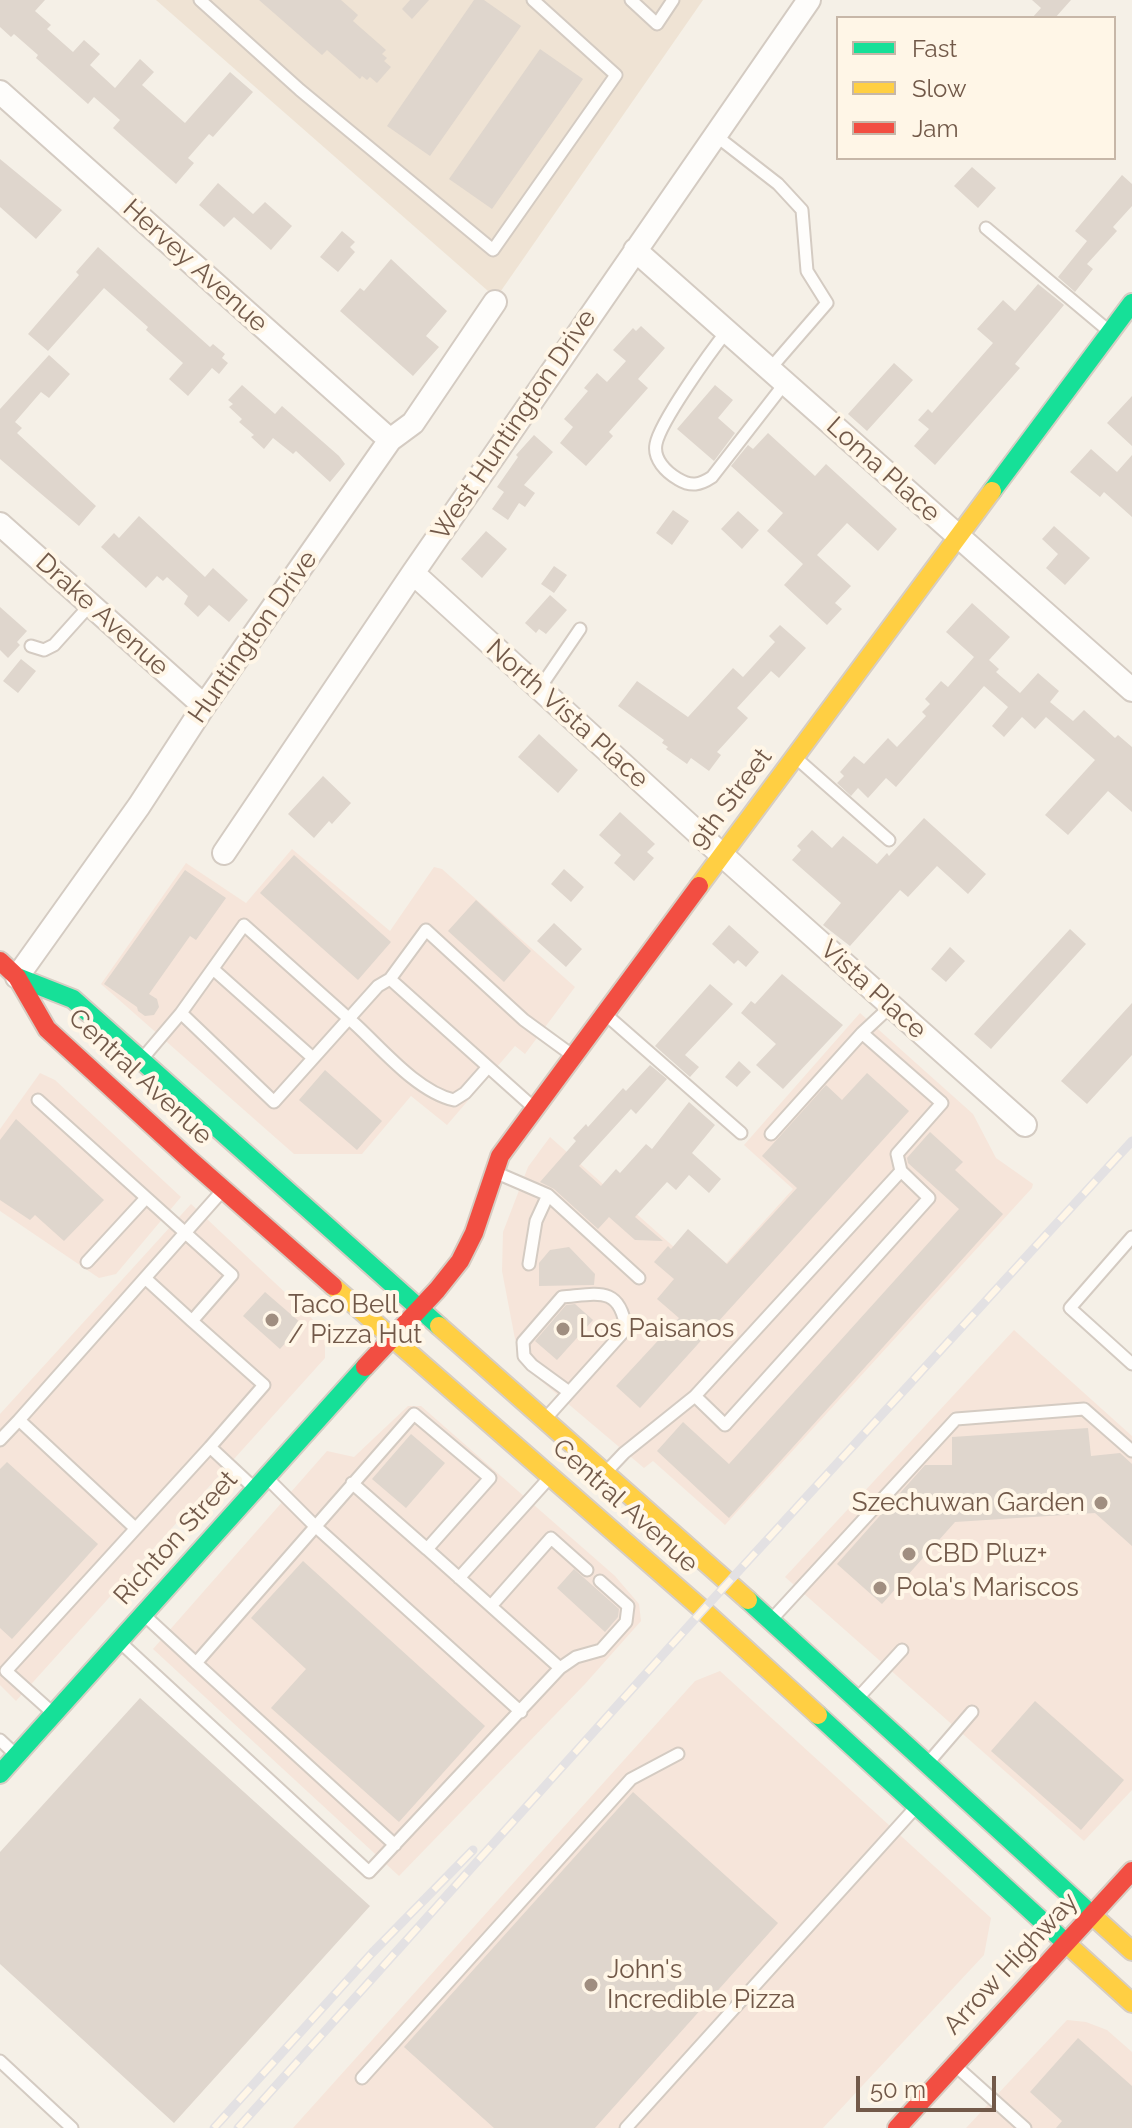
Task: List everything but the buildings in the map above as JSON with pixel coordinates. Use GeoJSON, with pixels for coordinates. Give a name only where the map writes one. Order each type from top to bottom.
{"type":"FeatureCollection","features":[{"type":"Feature","properties":{"kind":"main road","name":"9th Street"},"geometry":{"type":"LineString","coordinates":[[393,1336],[460,1261],[474,1233],[500,1156],[534,1107],[1132,303]]}},
{"type":"Feature","properties":{"kind":"main road"},"geometry":{"type":"LineString","coordinates":[[0,961],[17,977]]}},
{"type":"Feature","properties":{"kind":"main road","name":"Central Avenue"},"geometry":{"type":"LineString","coordinates":[[17,977],[73,999],[606,1472],[1132,1951]]}},
{"type":"Feature","properties":{"kind":"main road","name":"Central Avenue"},"geometry":{"type":"LineString","coordinates":[[17,977],[47,1029],[224,1189],[703,1610],[1132,2003]]}},
{"type":"Feature","properties":{"kind":"main road","name":"Richton Street"},"geometry":{"type":"LineString","coordinates":[[0,1774],[393,1336]]}},
{"type":"Feature","properties":{"kind":"main road","name":"Arrow Highway"},"geometry":{"type":"LineString","coordinates":[[897,2128],[1132,1871]]}},
{"type":"Feature","properties":{"kind":"street","name":"West Huntington Drive"},"geometry":{"type":"LineString","coordinates":[[224,853],[413,573],[809,0]]}},
{"type":"Feature","properties":{"kind":"street","name":"Hervey Avenue"},"geometry":{"type":"LineString","coordinates":[[0,92],[390,440]]}},
{"type":"Feature","properties":{"kind":"street","name":"Loma Place"},"geometry":{"type":"LineString","coordinates":[[635,250],[1132,690]]}},
{"type":"Feature","properties":{"kind":"street","name":"Huntington Drive"},"geometry":{"type":"LineString","coordinates":[[17,977],[139,806],[204,706],[390,440],[413,423],[495,302]]}},
{"type":"Feature","properties":{"kind":"street","name":"Drake Avenue"},"geometry":{"type":"LineString","coordinates":[[0,524],[204,706]]}},
{"type":"Feature","properties":{"kind":"street","name":"North Vista Place"},"geometry":{"type":"LineString","coordinates":[[413,573],[722,855]]}},
{"type":"Feature","properties":{"kind":"street","name":"Vista Place"},"geometry":{"type":"LineString","coordinates":[[722,855],[1025,1125]]}},
{"type":"Feature","properties":{"kind":"lane"},"geometry":{"type":"LineString","coordinates":[[200,0],[300,90],[493,250],[616,75],[533,0]]}},
{"type":"Feature","properties":{"kind":"lane"},"geometry":{"type":"LineString","coordinates":[[631,0],[657,24],[673,0]]}},
{"type":"Feature","properties":{"kind":"lane"},"geometry":{"type":"LineString","coordinates":[[715,135],[778,184],[802,210],[807,271],[827,303],[712,477],[702,484],[687,485],[659,464],[655,446],[703,363],[727,331]]}},
{"type":"Feature","properties":{"kind":"lane"},"geometry":{"type":"LineString","coordinates":[[986,228],[1111,332]]}},
{"type":"Feature","properties":{"kind":"lane"},"geometry":{"type":"LineString","coordinates":[[31,646],[44,650],[54,645],[90,605]]}},
{"type":"Feature","properties":{"kind":"lane"},"geometry":{"type":"LineString","coordinates":[[539,689],[580,629]]}},
{"type":"Feature","properties":{"kind":"lane"},"geometry":{"type":"LineString","coordinates":[[795,757],[889,840]]}},
{"type":"Feature","properties":{"kind":"lane"},"geometry":{"type":"LineString","coordinates":[[141,1061],[181,1013],[244,925],[440,1097],[454,1100],[465,1093],[488,1067]]}},
{"type":"Feature","properties":{"kind":"lane"},"geometry":{"type":"LineString","coordinates":[[181,1013],[274,1102],[378,986],[390,979],[426,930],[524,1020],[572,1056]]}},
{"type":"Feature","properties":{"kind":"lane"},"geometry":{"type":"LineString","coordinates":[[213,969],[313,1058]]}},
{"type":"Feature","properties":{"kind":"lane"},"geometry":{"type":"LineString","coordinates":[[390,979],[534,1107]]}},
{"type":"Feature","properties":{"kind":"lane"},"geometry":{"type":"LineString","coordinates":[[771,1134],[862,1033],[891,1006]]}},
{"type":"Feature","properties":{"kind":"lane"},"geometry":{"type":"LineString","coordinates":[[604,1013],[741,1133]]}},
{"type":"Feature","properties":{"kind":"lane"},"geometry":{"type":"LineString","coordinates":[[695,1396],[725,1425],[929,1198],[901,1171],[897,1154],[942,1103],[862,1033]]}},
{"type":"Feature","properties":{"kind":"lane"},"geometry":{"type":"LineString","coordinates":[[38,1100],[232,1275],[192,1321]]}},
{"type":"Feature","properties":{"kind":"lane"},"geometry":{"type":"LineString","coordinates":[[606,1472],[624,1453],[695,1396],[901,1171]]}},
{"type":"Feature","properties":{"kind":"lane"},"geometry":{"type":"LineString","coordinates":[[494,1172],[548,1195],[639,1278]]}},
{"type":"Feature","properties":{"kind":"lane"},"geometry":{"type":"LineString","coordinates":[[0,1440],[224,1189]]}},
{"type":"Feature","properties":{"kind":"lane"},"geometry":{"type":"LineString","coordinates":[[529,1264],[536,1221],[548,1195]]}},
{"type":"Feature","properties":{"kind":"lane"},"geometry":{"type":"LineString","coordinates":[[87,1262],[146,1198]]}},
{"type":"Feature","properties":{"kind":"lane"},"geometry":{"type":"LineString","coordinates":[[1132,1237],[1070,1308],[1132,1364]]}},
{"type":"Feature","properties":{"kind":"lane"},"geometry":{"type":"LineString","coordinates":[[54,1714],[3,1668],[264,1385],[145,1278]]}},
{"type":"Feature","properties":{"kind":"lane"},"geometry":{"type":"LineString","coordinates":[[546,1419],[626,1329],[624,1312],[615,1299],[604,1293],[562,1297],[523,1342],[524,1356],[532,1365],[569,1392]]}},
{"type":"Feature","properties":{"kind":"lane"},"geometry":{"type":"LineString","coordinates":[[770,1621],[956,1419],[1084,1409],[1132,1451]]}},
{"type":"Feature","properties":{"kind":"lane"},"geometry":{"type":"LineString","coordinates":[[196,1663],[414,1414],[490,1478],[427,1549]]}},
{"type":"Feature","properties":{"kind":"lane"},"geometry":{"type":"LineString","coordinates":[[19,1420],[135,1528]]}},
{"type":"Feature","properties":{"kind":"lane"},"geometry":{"type":"LineString","coordinates":[[210,1447],[315,1526],[521,1712]]}},
{"type":"Feature","properties":{"kind":"lane"},"geometry":{"type":"LineString","coordinates":[[459,1578],[551,1475]]}},
{"type":"Feature","properties":{"kind":"lane"},"geometry":{"type":"LineString","coordinates":[[352,1483],[560,1668]]}},
{"type":"Feature","properties":{"kind":"lane"},"geometry":{"type":"LineString","coordinates":[[491,1606],[551,1538],[587,1570]]}},
{"type":"Feature","properties":{"kind":"lane"},"geometry":{"type":"LineString","coordinates":[[119,1642],[369,1872],[560,1668],[576,1657],[601,1650],[626,1622],[628,1606],[600,1581]]}},
{"type":"Feature","properties":{"kind":"lane"},"geometry":{"type":"LineString","coordinates":[[142,1614],[395,1845]]}},
{"type":"Feature","properties":{"kind":"lane"},"geometry":{"type":"LineString","coordinates":[[857,1699],[902,1650]]}},
{"type":"Feature","properties":{"kind":"lane"},"geometry":{"type":"LineString","coordinates":[[927,1764],[972,1712]]}},
{"type":"Feature","properties":{"kind":"lane"},"geometry":{"type":"LineString","coordinates":[[0,1740],[17,1756]]}},
{"type":"Feature","properties":{"kind":"lane"},"geometry":{"type":"LineString","coordinates":[[362,2078],[631,1779],[678,1754]]}},
{"type":"Feature","properties":{"kind":"lane"},"geometry":{"type":"LineString","coordinates":[[626,2128],[916,1807]]}},
{"type":"Feature","properties":{"kind":"lane"},"geometry":{"type":"LineString","coordinates":[[0,2061],[72,2128]]}},
{"type":"Feature","properties":{"kind":"lane"},"geometry":{"type":"LineString","coordinates":[[954,2065],[1025,2128]]}},
{"type":"Feature","properties":{"kind":"shaded area"},"geometry":{"type":"Polygon","coordinates":[[[156,0],[703,0],[496,298],[156,0]]]}},
{"type":"Feature","properties":{"kind":"shaded area"},"geometry":{"type":"Polygon","coordinates":[[[292,849],[390,931],[434,867],[442,869],[575,987],[525,1054],[515,1046],[447,1125],[411,1096],[362,1154],[294,1154],[101,984],[186,863],[246,903],[292,849]]]}},
{"type":"Feature","properties":{"kind":"shaded area"},"geometry":{"type":"Polygon","coordinates":[[[860,1013],[973,1114],[996,1158],[1033,1184],[1032,1188],[725,1525],[653,1461],[644,1468],[527,1369],[515,1339],[502,1271],[503,1232],[528,1167],[550,1137],[711,1280],[793,1189],[744,1145],[860,1013]]]}},
{"type":"Feature","properties":{"kind":"shaded area"},"geometry":{"type":"Polygon","coordinates":[[[40,1073],[55,1080],[181,1197],[116,1274],[99,1278],[0,1211],[0,1129],[40,1073]]]}},
{"type":"Feature","properties":{"kind":"shaded area"},"geometry":{"type":"Polygon","coordinates":[[[191,1204],[308,1314],[325,1334],[325,1358],[16,1701],[0,1685],[0,1414],[191,1204]]]}},
{"type":"Feature","properties":{"kind":"shaded area"},"geometry":{"type":"Polygon","coordinates":[[[1014,1330],[1132,1436],[1132,1790],[1084,1841],[785,1577],[1014,1330]]]}},
{"type":"Feature","properties":{"kind":"shaded area"},"geometry":{"type":"Polygon","coordinates":[[[408,1406],[421,1406],[615,1576],[639,1604],[641,1621],[585,1684],[399,1876],[153,1649],[327,1451],[354,1457],[408,1406]]]}},
{"type":"Feature","properties":{"kind":"shaded area"},"geometry":{"type":"Polygon","coordinates":[[[720,1671],[991,1918],[984,1955],[823,2128],[293,2128],[695,1681],[720,1671]]]}},
{"type":"Feature","properties":{"kind":"shaded area"},"geometry":{"type":"Polygon","coordinates":[[[1067,2020],[1086,2022],[1107,2030],[1132,2052],[1132,2128],[966,2128],[1067,2020]]]}},
{"type":"Feature","properties":{"kind":"railway"},"geometry":{"type":"LineString","coordinates":[[238,2128],[703,1610],[1132,1141]]}},
{"type":"Feature","properties":{"kind":"railway"},"geometry":{"type":"LineString","coordinates":[[214,2128],[372,1953],[473,1850]]}},
{"type":"Feature","properties":{"kind":"traffic: fast"},"geometry":{"type":"LineString","coordinates":[[992,491],[1132,303]]}},
{"type":"Feature","properties":{"kind":"traffic: fast"},"geometry":{"type":"LineString","coordinates":[[17,977],[73,999],[439,1326]]}},
{"type":"Feature","properties":{"kind":"traffic: fast"},"geometry":{"type":"LineString","coordinates":[[0,1774],[365,1367]]}},
{"type":"Feature","properties":{"kind":"traffic: fast"},"geometry":{"type":"LineString","coordinates":[[748,1600],[1092,1915]]}},
{"type":"Feature","properties":{"kind":"traffic: fast"},"geometry":{"type":"LineString","coordinates":[[818,1715],[1066,1943]]}},
{"type":"Feature","properties":{"kind":"traffic: slow"},"geometry":{"type":"LineString","coordinates":[[699,886],[992,491]]}},
{"type":"Feature","properties":{"kind":"traffic: slow"},"geometry":{"type":"LineString","coordinates":[[333,1286],[703,1610],[818,1715]]}},
{"type":"Feature","properties":{"kind":"traffic: slow"},"geometry":{"type":"LineString","coordinates":[[439,1326],[748,1600]]}},
{"type":"Feature","properties":{"kind":"traffic: slow"},"geometry":{"type":"LineString","coordinates":[[1092,1915],[1132,1951]]}},
{"type":"Feature","properties":{"kind":"traffic: slow"},"geometry":{"type":"LineString","coordinates":[[1066,1943],[1132,2003]]}},
{"type":"Feature","properties":{"kind":"traffic: jam"},"geometry":{"type":"LineString","coordinates":[[365,1367],[460,1261],[474,1233],[500,1156],[699,886]]}},
{"type":"Feature","properties":{"kind":"traffic: jam"},"geometry":{"type":"LineString","coordinates":[[0,961],[17,977],[47,1029],[333,1286]]}},
{"type":"Feature","properties":{"kind":"traffic: jam"},"geometry":{"type":"LineString","coordinates":[[897,2128],[1132,1871]]}},
{"type":"Feature","properties":{"kind":"place","name":"Taco Bell / Pizza Hut"},"geometry":{"type":"Point","coordinates":[272,1320]}},
{"type":"Feature","properties":{"kind":"place","name":"Los Paisanos"},"geometry":{"type":"Point","coordinates":[563,1329]}},
{"type":"Feature","properties":{"kind":"place","name":"Szechuwan Garden"},"geometry":{"type":"Point","coordinates":[1101,1503]}},
{"type":"Feature","properties":{"kind":"place","name":"CBD Pluz+"},"geometry":{"type":"Point","coordinates":[909,1554]}},
{"type":"Feature","properties":{"kind":"place","name":"Pola's Mariscos"},"geometry":{"type":"Point","coordinates":[880,1588]}},
{"type":"Feature","properties":{"kind":"place","name":"John's Incredible Pizza"},"geometry":{"type":"Point","coordinates":[591,1985]}}]}
